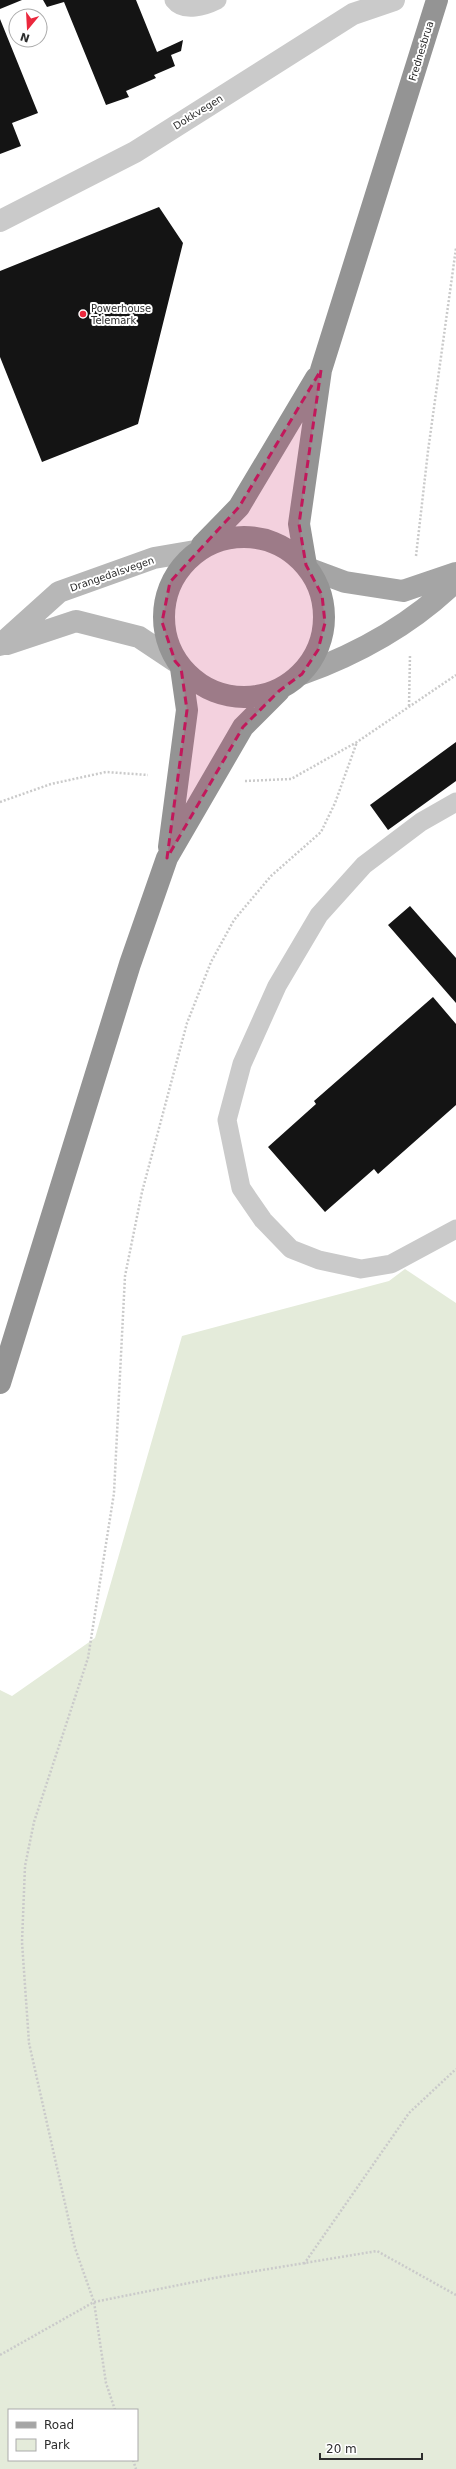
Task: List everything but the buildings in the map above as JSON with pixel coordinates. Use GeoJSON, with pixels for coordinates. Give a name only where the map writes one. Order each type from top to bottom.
{"type":"FeatureCollection","features":[{"type":"Feature","properties":{"kind":"highway","name":"Frednesbrua"},"geometry":{"type":"LineString","coordinates":[[321,370],[438,0]]}},
{"type":"Feature","properties":{"kind":"highway"},"geometry":{"type":"LineString","coordinates":[[167,858],[187,710],[178,664],[162,622],[170,582],[197,550],[239,507],[321,370]]}},
{"type":"Feature","properties":{"kind":"highway"},"geometry":{"type":"LineString","coordinates":[[0,1383],[130,964],[167,858],[243,726],[279,691],[302,674],[318,650],[325,623],[322,594],[308,567],[299,524],[321,370]]}},
{"type":"Feature","properties":{"kind":"highway"},"geometry":{"type":"LineString","coordinates":[[197,550],[236,535],[275,541],[308,567]]}},
{"type":"Feature","properties":{"kind":"highway"},"geometry":{"type":"LineString","coordinates":[[178,664],[209,691],[244,699],[279,691]]}},
{"type":"Feature","properties":{"kind":"main road"},"geometry":{"type":"LineString","coordinates":[[308,567],[345,582],[403,591],[456,573]]}},
{"type":"Feature","properties":{"kind":"main road"},"geometry":{"type":"LineString","coordinates":[[302,674],[341,660],[384,637],[434,602],[456,581]]}},
{"type":"Feature","properties":{"kind":"street","name":"Dokkvegen"},"geometry":{"type":"LineString","coordinates":[[0,221],[135,152],[350,7],[394,0]]}},
{"type":"Feature","properties":{"kind":"street","name":"Drangedalsvegen"},"geometry":{"type":"LineString","coordinates":[[0,646],[59,592],[154,558],[197,550]]}},
{"type":"Feature","properties":{"kind":"street","name":"Drangedalsvegen"},"geometry":{"type":"LineString","coordinates":[[0,646],[76,620],[140,636],[178,664]]}},
{"type":"Feature","properties":{"kind":"lane"},"geometry":{"type":"LineString","coordinates":[[174,0],[186,7],[198,7],[217,0]]}},
{"type":"Feature","properties":{"kind":"lane"},"geometry":{"type":"LineString","coordinates":[[456,802],[421,822],[364,865],[319,915],[278,986],[246,1057],[227,1120],[242,1188],[262,1220],[292,1249],[319,1260],[361,1269],[391,1264],[456,1229]]}},
{"type":"Feature","properties":{"kind":"path"},"geometry":{"type":"LineString","coordinates":[[416,559],[428,450],[456,248]]}},
{"type":"Feature","properties":{"kind":"path"},"geometry":{"type":"LineString","coordinates":[[409,706],[410,649]]}},
{"type":"Feature","properties":{"kind":"path"},"geometry":{"type":"LineString","coordinates":[[244,782],[291,779],[357,742],[456,675]]}},
{"type":"Feature","properties":{"kind":"path"},"geometry":{"type":"LineString","coordinates":[[115,2409],[106,2384],[94,2302],[75,2248],[29,2043],[22,1942],[25,1866],[34,1822],[88,1658],[114,1493],[125,1276],[142,1192],[187,1023],[211,962],[234,920],[271,876],[321,832],[335,803],[357,742]]}},
{"type":"Feature","properties":{"kind":"path"},"geometry":{"type":"LineString","coordinates":[[0,802],[51,784],[106,772],[153,775]]}},
{"type":"Feature","properties":{"kind":"path"},"geometry":{"type":"LineString","coordinates":[[304,2264],[410,2113],[456,2069]]}},
{"type":"Feature","properties":{"kind":"path"},"geometry":{"type":"LineString","coordinates":[[0,2355],[94,2302],[214,2278],[377,2251],[456,2296]]}},
{"type":"Feature","properties":{"kind":"highlighted area"},"geometry":{"type":"Polygon","coordinates":[[[321,370],[299,524],[306,565],[322,595],[325,623],[318,650],[302,674],[279,691],[243,727],[167,858],[187,710],[181,668],[175,661],[162,622],[170,582],[239,507],[321,370]]]}},
{"type":"Feature","properties":{"kind":"green space"},"geometry":{"type":"Polygon","coordinates":[[[405,1269],[456,1303],[456,2469],[0,2469],[0,1690],[12,1696],[95,1638],[182,1336],[389,1281],[405,1269]]]}},
{"type":"Feature","properties":{"kind":"place","name":"Powerhouse Telemark"},"geometry":{"type":"Point","coordinates":[83,314]}}]}
